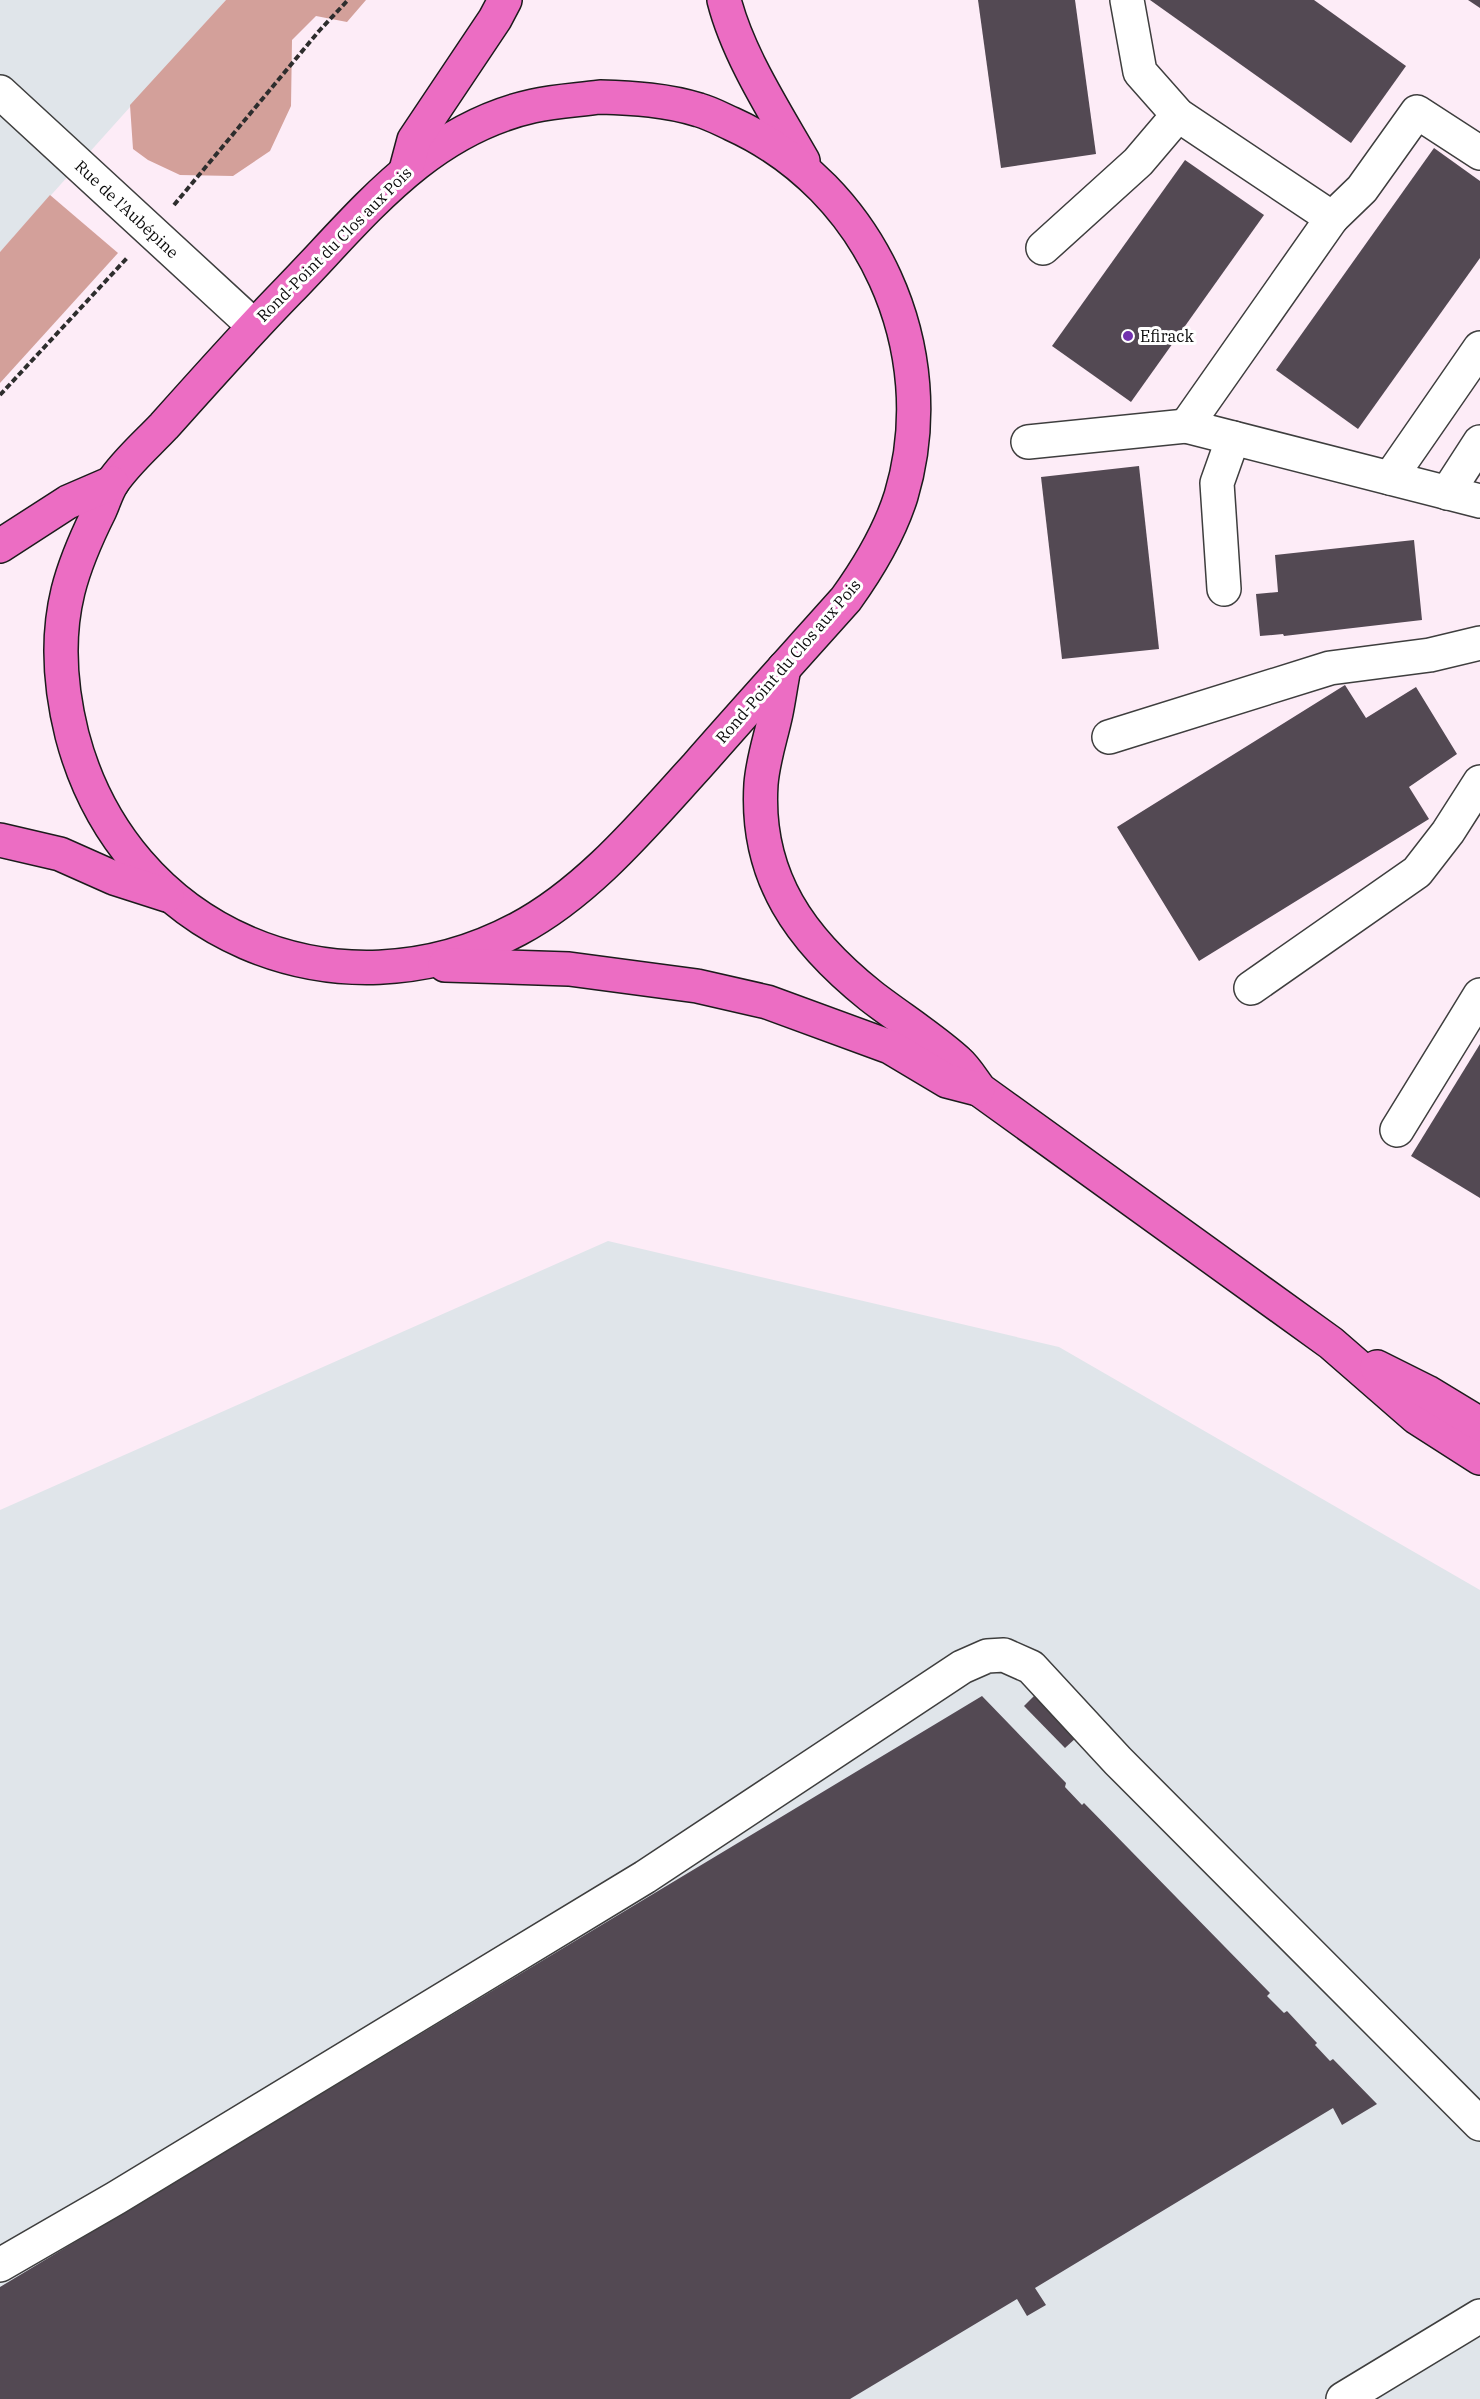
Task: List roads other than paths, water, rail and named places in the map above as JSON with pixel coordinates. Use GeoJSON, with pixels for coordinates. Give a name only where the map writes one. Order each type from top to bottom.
{"type":"FeatureCollection","features":[{"type":"Feature","properties":{"kind":"main road"},"geometry":{"type":"LineString","coordinates":[[406,170],[414,140],[495,19],[505,0]]}},
{"type":"Feature","properties":{"kind":"main road"},"geometry":{"type":"LineString","coordinates":[[724,0],[761,88],[810,173]]}},
{"type":"Feature","properties":{"kind":"main road","name":"Rond-Point du Clos aux Pois"},"geometry":{"type":"LineString","coordinates":[[600,97],[645,98],[700,110],[757,135],[810,173],[839,204],[859,231],[883,274],[906,331],[912,363],[914,405],[910,455],[901,495],[889,528],[872,562],[846,599],[645,824],[577,889],[521,928],[471,950],[422,964],[374,969],[319,964],[263,949],[208,922],[169,896],[123,845],[96,802],[77,753],[64,702],[60,659],[62,621],[69,587],[88,534],[112,483],[254,326],[406,170],[441,144],[474,127],[531,107],[600,97]]}},
{"type":"Feature","properties":{"kind":"main road"},"geometry":{"type":"LineString","coordinates":[[0,546],[68,502],[112,483]]}},
{"type":"Feature","properties":{"kind":"main road"},"geometry":{"type":"LineString","coordinates":[[784,668],[761,783],[761,824],[771,867],[785,900],[808,937],[842,973],[958,1062],[980,1090],[1331,1343],[1416,1417],[1480,1458]]}},
{"type":"Feature","properties":{"kind":"main road"},"geometry":{"type":"LineString","coordinates":[[0,840],[60,854],[114,878],[169,896]]}},
{"type":"Feature","properties":{"kind":"main road"},"geometry":{"type":"LineString","coordinates":[[422,964],[569,969],[697,986],[767,1002],[835,1025],[890,1047],[947,1081],[980,1090]]}},
{"type":"Feature","properties":{"kind":"main road"},"geometry":{"type":"LineString","coordinates":[[1331,1343],[1427,1392],[1480,1424]]}},
{"type":"Feature","properties":{"kind":"street"},"geometry":{"type":"LineString","coordinates":[[1127,0],[1140,72],[1178,115],[1332,218]]}},
{"type":"Feature","properties":{"kind":"street","name":"Rue de l'Aubépine"},"geometry":{"type":"LineString","coordinates":[[0,92],[254,326]]}},
{"type":"Feature","properties":{"kind":"street"},"geometry":{"type":"LineString","coordinates":[[1186,426],[1332,218],[1362,189],[1417,112],[1480,153]]}},
{"type":"Feature","properties":{"kind":"street"},"geometry":{"type":"LineString","coordinates":[[1043,248],[1138,162],[1178,115]]}},
{"type":"Feature","properties":{"kind":"street"},"geometry":{"type":"LineString","coordinates":[[1390,478],[1480,348]]}},
{"type":"Feature","properties":{"kind":"street"},"geometry":{"type":"LineString","coordinates":[[1028,442],[1186,426],[1480,501]]}},
{"type":"Feature","properties":{"kind":"street"},"geometry":{"type":"LineString","coordinates":[[1224,589],[1217,483],[1233,438]]}},
{"type":"Feature","properties":{"kind":"street"},"geometry":{"type":"LineString","coordinates":[[1447,493],[1480,442]]}},
{"type":"Feature","properties":{"kind":"street"},"geometry":{"type":"LineString","coordinates":[[1109,737],[1330,668],[1430,655],[1480,643]]}},
{"type":"Feature","properties":{"kind":"street"},"geometry":{"type":"LineString","coordinates":[[1251,988],[1417,872],[1448,832],[1480,782]]}},
{"type":"Feature","properties":{"kind":"street"},"geometry":{"type":"LineString","coordinates":[[1397,1130],[1480,995]]}},
{"type":"Feature","properties":{"kind":"street"},"geometry":{"type":"LineString","coordinates":[[0,2265],[116,2198],[645,1877],[962,1667],[987,1656],[1004,1655],[1030,1667],[1134,1777],[1480,2124]]}},
{"type":"Feature","properties":{"kind":"street"},"geometry":{"type":"LineString","coordinates":[[1343,2399],[1480,2316]]}},
{"type":"Feature","properties":{"kind":"place","name":"Efirack"},"geometry":{"type":"Point","coordinates":[1128,336]}}]}
